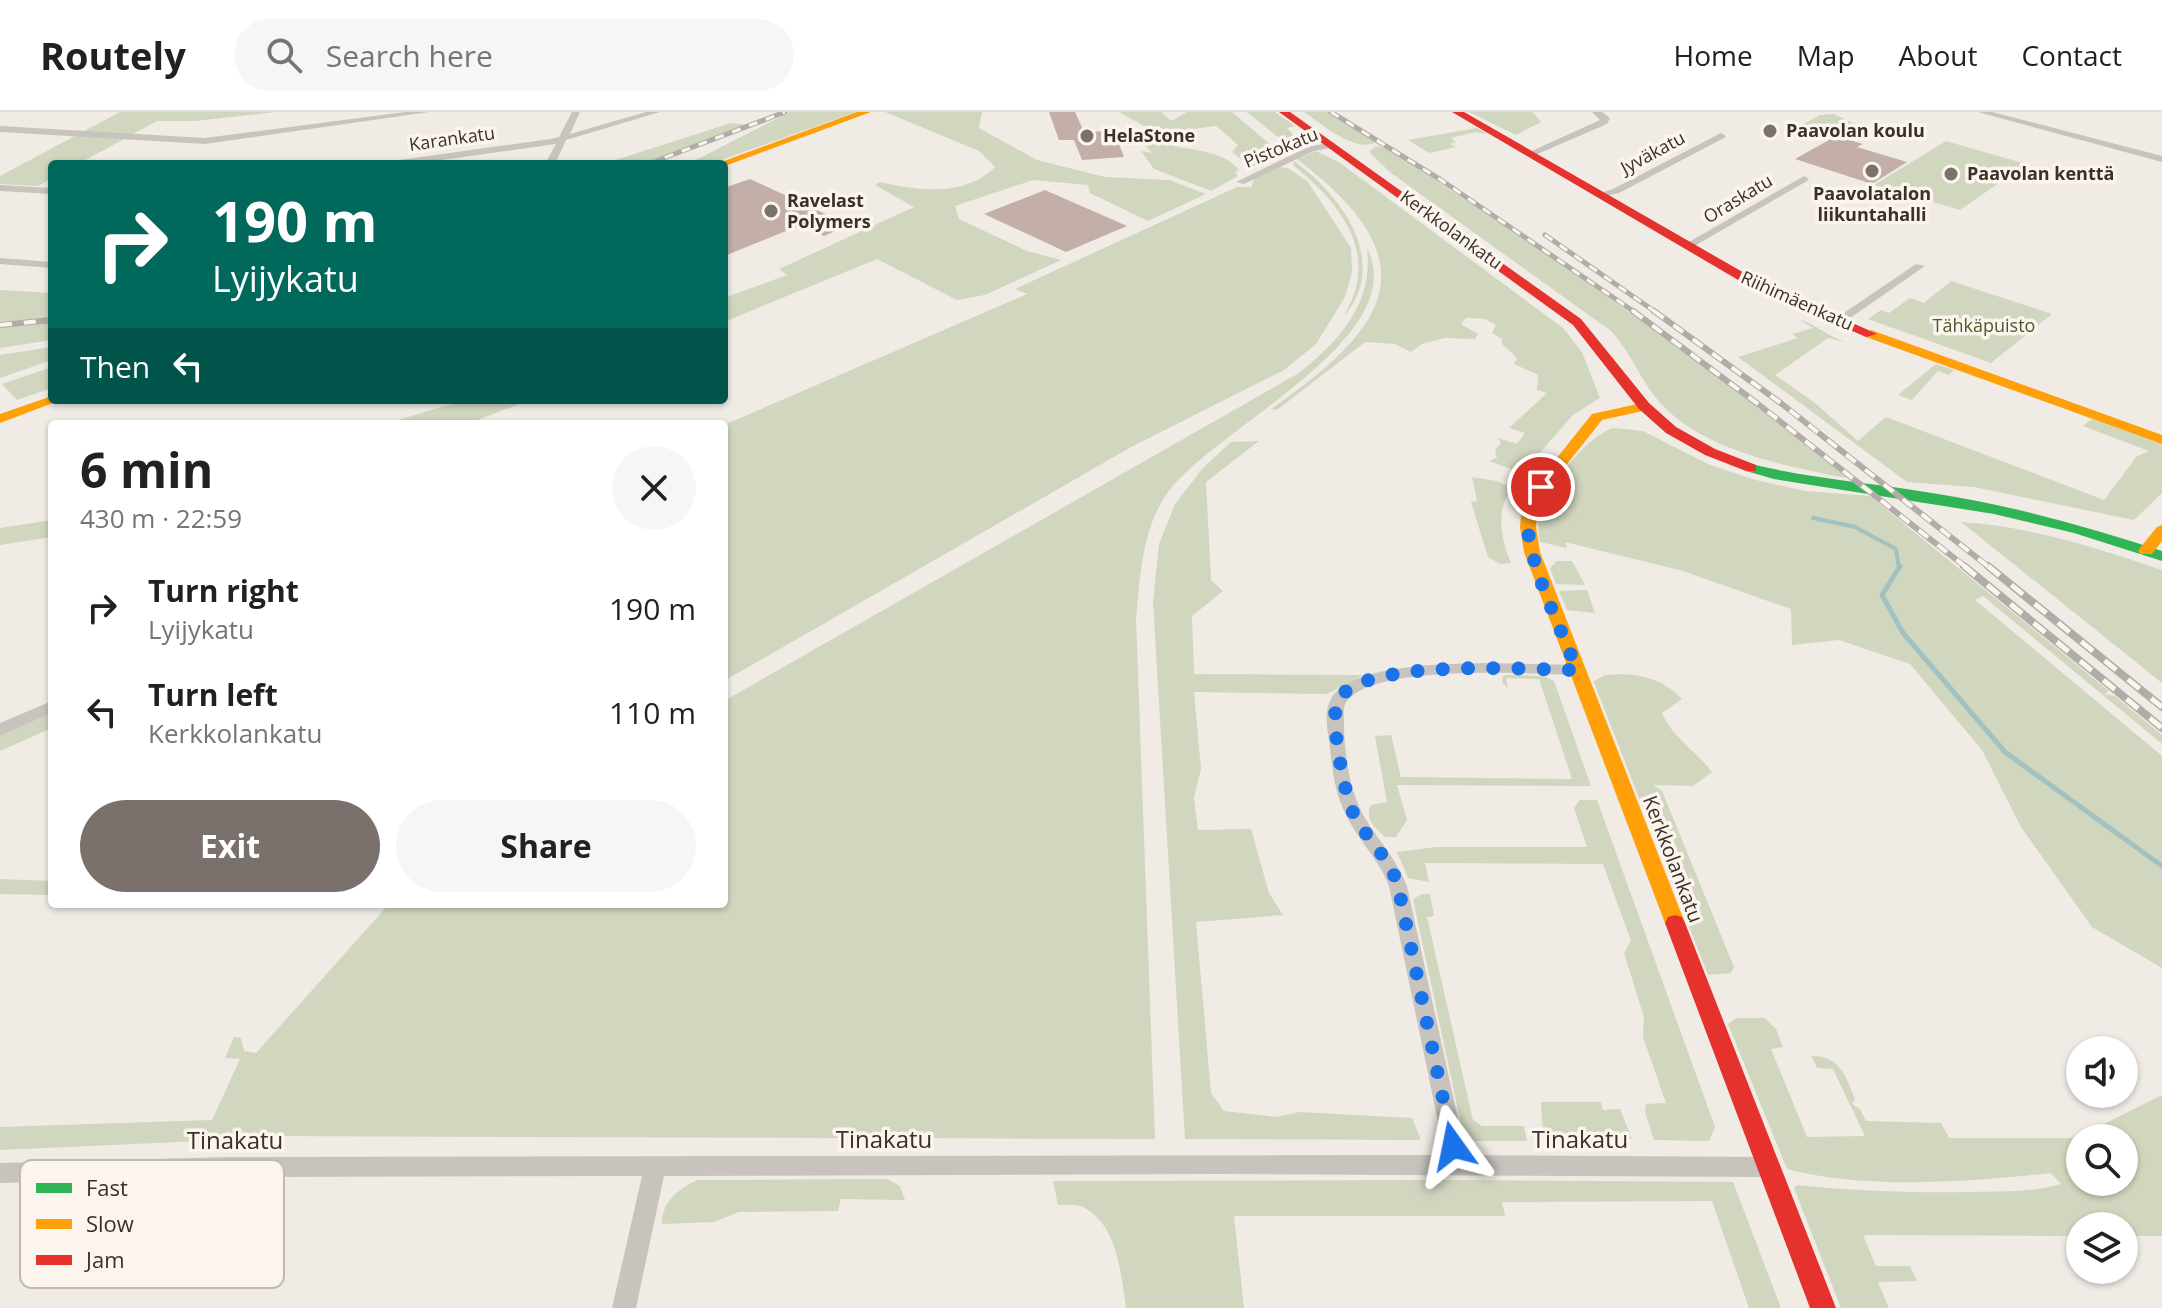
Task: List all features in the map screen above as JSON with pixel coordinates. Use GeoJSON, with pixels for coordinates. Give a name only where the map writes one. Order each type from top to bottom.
{"type":"FeatureCollection","features":[{"type":"Feature","properties":{"kind":"street"},"geometry":{"type":"LineString","coordinates":[[0,129],[205,141],[425,112]]}},
{"type":"Feature","properties":{"kind":"street"},"geometry":{"type":"LineString","coordinates":[[552,160],[576,112]]}},
{"type":"Feature","properties":{"kind":"street","name":"Karankatu"},"geometry":{"type":"LineString","coordinates":[[420,160],[564,139],[656,112]]}},
{"type":"Feature","properties":{"kind":"street"},"geometry":{"type":"LineString","coordinates":[[728,161],[866,112]]}},
{"type":"Feature","properties":{"kind":"street","name":"Kerkkolankatu"},"geometry":{"type":"LineString","coordinates":[[1284,112],[1577,322],[1594,339],[1606,360],[1619,370],[1639,413],[1582,435],[1541,487],[1530,506],[1528,527],[1532,552],[1823,1308]]}},
{"type":"Feature","properties":{"kind":"street","name":"Riihimäenkatu"},"geometry":{"type":"LineString","coordinates":[[1457,112],[1749,281],[1839,321],[2162,440]]}},
{"type":"Feature","properties":{"kind":"street"},"geometry":{"type":"LineString","coordinates":[[1530,154],[1604,122],[1604,116],[1596,112]]}},
{"type":"Feature","properties":{"kind":"street"},"geometry":{"type":"LineString","coordinates":[[1982,112],[2162,159]]}},
{"type":"Feature","properties":{"kind":"street","name":"Jyväkatu"},"geometry":{"type":"LineString","coordinates":[[1599,195],[1616,191],[1721,136]]}},
{"type":"Feature","properties":{"kind":"street","name":"Pistokatu"},"geometry":{"type":"LineString","coordinates":[[1241,182],[1292,157],[1332,145]]}},
{"type":"Feature","properties":{"kind":"street","name":"Oraskatu"},"geometry":{"type":"LineString","coordinates":[[1687,246],[1804,179]]}},
{"type":"Feature","properties":{"kind":"street"},"geometry":{"type":"LineString","coordinates":[[0,188],[48,191]]}},
{"type":"Feature","properties":{"kind":"street"},"geometry":{"type":"LineString","coordinates":[[0,261],[48,265]]}},
{"type":"Feature","properties":{"kind":"street"},"geometry":{"type":"LineString","coordinates":[[1839,321],[1920,266]]}},
{"type":"Feature","properties":{"kind":"street"},"geometry":{"type":"LineString","coordinates":[[0,419],[48,402]]}},
{"type":"Feature","properties":{"kind":"street"},"geometry":{"type":"LineString","coordinates":[[1639,413],[1718,455],[1843,489],[2018,507],[2157,546]]}},
{"type":"Feature","properties":{"kind":"street"},"geometry":{"type":"LineString","coordinates":[[1458,1166],[1398,886],[1383,852],[1350,805],[1333,713],[1340,697],[1349,690],[1402,672],[1444,669],[1577,670]]}},
{"type":"Feature","properties":{"kind":"street"},"geometry":{"type":"LineString","coordinates":[[0,730],[48,709]]}},
{"type":"Feature","properties":{"kind":"street","name":"Tinakatu"},"geometry":{"type":"LineString","coordinates":[[284,1167],[1217,1164],[1767,1167]]}},
{"type":"Feature","properties":{"kind":"street"},"geometry":{"type":"LineString","coordinates":[[624,1308],[655,1167]]}},
{"type":"Feature","properties":{"kind":"street","name":"Tinakatu"},"geometry":{"type":"LineString","coordinates":[[0,1173],[20,1172]]}},
{"type":"Feature","properties":{"kind":"green space"},"geometry":{"type":"Polygon","coordinates":[[[120,112],[276,112],[195,121],[157,121],[85,160],[48,160],[48,180],[38,186],[0,184],[0,176],[120,112]]]}},
{"type":"Feature","properties":{"kind":"green space"},"geometry":{"type":"Polygon","coordinates":[[[790,112],[856,112],[721,160],[696,160],[790,112]]]}},
{"type":"Feature","properties":{"kind":"green space"},"geometry":{"type":"Polygon","coordinates":[[[885,112],[982,112],[979,128],[1037,160],[1105,177],[1169,180],[1206,194],[1148,221],[1090,193],[1088,185],[1033,180],[955,206],[959,219],[1027,251],[1061,260],[985,295],[957,300],[877,259],[728,320],[728,297],[787,275],[779,269],[914,207],[875,185],[880,182],[910,188],[940,189],[970,183],[995,167],[979,151],[885,112]]]}},
{"type":"Feature","properties":{"kind":"green space"},"geometry":{"type":"Polygon","coordinates":[[[1119,112],[1161,112],[1171,121],[1187,112],[1232,112],[1284,156],[1251,167],[1232,152],[1238,145],[1216,126],[1184,130],[1194,139],[1155,137],[1144,131],[1148,128],[1119,112]]]}},
{"type":"Feature","properties":{"kind":"green space"},"geometry":{"type":"Polygon","coordinates":[[[1247,112],[1275,112],[1295,126],[1287,128],[1305,147],[1294,150],[1247,112]]]}},
{"type":"Feature","properties":{"kind":"green space"},"geometry":{"type":"Polygon","coordinates":[[[1304,112],[1328,112],[1376,142],[1368,145],[1349,141],[1304,112]]]}},
{"type":"Feature","properties":{"kind":"green space"},"geometry":{"type":"Polygon","coordinates":[[[1469,112],[1533,112],[1541,122],[1516,135],[1469,112]]]}},
{"type":"Feature","properties":{"kind":"green space"},"geometry":{"type":"Polygon","coordinates":[[[1834,114],[1857,125],[1831,137],[1798,127],[1820,115],[1834,114]]]}},
{"type":"Feature","properties":{"kind":"green space"},"geometry":{"type":"Polygon","coordinates":[[[731,123],[748,125],[652,160],[615,160],[731,123]]]}},
{"type":"Feature","properties":{"kind":"green space"},"geometry":{"type":"Polygon","coordinates":[[[1477,128],[1488,134],[1476,132],[1451,138],[1456,142],[1450,144],[1456,147],[1429,153],[1408,140],[1477,128]]]}},
{"type":"Feature","properties":{"kind":"green space"},"geometry":{"type":"Polygon","coordinates":[[[1159,141],[1222,157],[1239,170],[1235,172],[1238,176],[1211,191],[1154,169],[1141,151],[1152,153],[1146,146],[1159,141]]]}},
{"type":"Feature","properties":{"kind":"green space","name":"Paavolan kenttä"},"geometry":{"type":"Polygon","coordinates":[[[1946,141],[2026,164],[1960,210],[1874,185],[1946,141]]]}},
{"type":"Feature","properties":{"kind":"green space"},"geometry":{"type":"Polygon","coordinates":[[[1376,146],[1385,148],[1445,186],[1563,265],[1735,390],[1847,478],[1744,453],[1695,431],[1656,398],[1611,331],[1391,173],[1369,152],[1376,146]]]}},
{"type":"Feature","properties":{"kind":"green space"},"geometry":{"type":"Polygon","coordinates":[[[1316,151],[1340,163],[1563,328],[1582,352],[1600,398],[1573,415],[1522,473],[1489,461],[1497,458],[1495,450],[1501,443],[1498,438],[1517,444],[1525,433],[1509,428],[1547,393],[1537,390],[1538,375],[1514,364],[1517,358],[1502,344],[1502,339],[1492,333],[1496,325],[1485,319],[1466,318],[1461,324],[1478,334],[1475,339],[1445,338],[1422,344],[1411,352],[1395,344],[1365,342],[1277,410],[1271,409],[1345,349],[1368,320],[1380,291],[1380,261],[1366,229],[1339,196],[1297,159],[1316,151]]]}},
{"type":"Feature","properties":{"kind":"green space"},"geometry":{"type":"Polygon","coordinates":[[[1294,161],[1328,191],[1354,230],[1361,251],[1362,273],[1357,295],[1344,316],[1355,291],[1359,268],[1357,250],[1343,218],[1320,189],[1293,165],[1294,161]]]}},
{"type":"Feature","properties":{"kind":"green space"},"geometry":{"type":"Polygon","coordinates":[[[1278,167],[1288,168],[1308,182],[1351,248],[1352,272],[1345,297],[1316,344],[1284,370],[1133,446],[728,679],[728,423],[1027,294],[1015,289],[1237,187],[1251,187],[1255,178],[1278,167]]]}},
{"type":"Feature","properties":{"kind":"green space"},"geometry":{"type":"Polygon","coordinates":[[[1367,248],[1374,282],[1362,316],[1336,349],[1301,381],[1189,469],[1166,495],[1147,539],[1136,619],[1155,1139],[227,1136],[223,1140],[0,1150],[0,1127],[212,1120],[240,1059],[225,1058],[234,1037],[241,1038],[244,1051],[256,1053],[385,908],[728,908],[728,699],[1299,373],[1327,348],[1351,319],[1365,286],[1367,248]]]}},
{"type":"Feature","properties":{"kind":"green space","name":"Tähkäpuisto"},"geometry":{"type":"Polygon","coordinates":[[[1951,281],[2052,314],[1991,363],[1868,319],[1881,310],[1889,313],[1910,298],[1924,303],[1951,281]]]}},
{"type":"Feature","properties":{"kind":"green space"},"geometry":{"type":"Polygon","coordinates":[[[0,290],[48,293],[48,318],[0,322],[0,290]]]}},
{"type":"Feature","properties":{"kind":"green space"},"geometry":{"type":"Polygon","coordinates":[[[1800,320],[1845,342],[1828,338],[1775,375],[1815,403],[1858,441],[1886,417],[2104,500],[2137,456],[2149,451],[2083,426],[2092,419],[2162,444],[2162,493],[2134,520],[1974,487],[1907,482],[1738,357],[1798,338],[1792,334],[1813,328],[1800,320]]]}},
{"type":"Feature","properties":{"kind":"green space"},"geometry":{"type":"Polygon","coordinates":[[[48,322],[48,341],[0,348],[0,327],[48,322]]]}},
{"type":"Feature","properties":{"kind":"green space"},"geometry":{"type":"Polygon","coordinates":[[[48,348],[48,361],[0,378],[0,355],[48,348]]]}},
{"type":"Feature","properties":{"kind":"green space"},"geometry":{"type":"Polygon","coordinates":[[[1936,364],[1954,370],[1949,375],[1938,371],[1912,400],[1898,395],[1936,364]]]}},
{"type":"Feature","properties":{"kind":"green space"},"geometry":{"type":"Polygon","coordinates":[[[48,368],[48,389],[17,400],[2,384],[48,368]]]}},
{"type":"Feature","properties":{"kind":"green space"},"geometry":{"type":"Polygon","coordinates":[[[452,404],[520,404],[478,420],[398,420],[452,404]]]}},
{"type":"Feature","properties":{"kind":"green space"},"geometry":{"type":"Polygon","coordinates":[[[1613,428],[1643,431],[1710,465],[1756,480],[1805,491],[1870,496],[2109,691],[2104,694],[2115,696],[2162,735],[2162,744],[1983,596],[1975,600],[2162,756],[2162,968],[2092,927],[2021,827],[1982,750],[1910,664],[1839,640],[1792,645],[1791,609],[1683,571],[1565,542],[1567,548],[1540,542],[1539,514],[1554,484],[1582,449],[1613,428]]]}},
{"type":"Feature","properties":{"kind":"green space"},"geometry":{"type":"Polygon","coordinates":[[[1259,441],[1206,482],[1211,580],[1223,591],[1192,616],[1194,674],[1364,675],[1327,694],[1194,692],[1201,769],[1194,798],[1198,830],[1251,829],[1269,893],[1283,915],[1196,922],[1211,1093],[1224,1111],[1277,1117],[1299,1112],[1412,1118],[1421,1140],[1185,1139],[1153,602],[1159,544],[1175,504],[1203,468],[1231,442],[1259,441]]]}},
{"type":"Feature","properties":{"kind":"green space"},"geometry":{"type":"Polygon","coordinates":[[[1472,477],[1497,481],[1512,488],[1503,506],[1501,525],[1511,563],[1500,564],[1488,557],[1471,502],[1477,501],[1472,477]]]}},
{"type":"Feature","properties":{"kind":"green space"},"geometry":{"type":"Polygon","coordinates":[[[48,521],[48,538],[0,545],[0,528],[48,521]]]}},
{"type":"Feature","properties":{"kind":"green space"},"geometry":{"type":"Polygon","coordinates":[[[1961,522],[2037,533],[2162,570],[2162,683],[1961,522]]]}},
{"type":"Feature","properties":{"kind":"green space"},"geometry":{"type":"Polygon","coordinates":[[[1557,561],[1572,561],[1585,585],[1556,584],[1550,568],[1557,561]]]}},
{"type":"Feature","properties":{"kind":"green space"},"geometry":{"type":"Polygon","coordinates":[[[1587,590],[1595,613],[1567,610],[1559,591],[1587,590]]]}},
{"type":"Feature","properties":{"kind":"green space"},"geometry":{"type":"Polygon","coordinates":[[[1626,674],[1647,678],[1666,686],[1682,699],[1662,713],[1666,722],[1712,772],[1693,786],[1653,785],[1662,791],[1734,967],[1731,973],[1708,975],[1595,685],[1594,681],[1605,675],[1626,674]]]}},
{"type":"Feature","properties":{"kind":"green space"},"geometry":{"type":"Polygon","coordinates":[[[1506,675],[1543,676],[1554,681],[1591,786],[1397,785],[1407,820],[1396,837],[1385,837],[1369,815],[1371,805],[1387,802],[1375,736],[1391,735],[1401,777],[1572,779],[1539,679],[1506,678],[1508,688],[1502,682],[1506,675]]]}},
{"type":"Feature","properties":{"kind":"green space"},"geometry":{"type":"Polygon","coordinates":[[[48,715],[48,730],[0,751],[0,736],[48,715]]]}},
{"type":"Feature","properties":{"kind":"green space"},"geometry":{"type":"Polygon","coordinates":[[[1580,800],[1597,800],[1715,1127],[1709,1141],[1654,1140],[1645,1112],[1646,1104],[1666,1103],[1643,1037],[1644,1017],[1624,953],[1631,941],[1603,864],[1425,863],[1429,882],[1408,878],[1397,852],[1436,847],[1587,847],[1574,808],[1580,800]]]}},
{"type":"Feature","properties":{"kind":"green space"},"geometry":{"type":"Polygon","coordinates":[[[0,879],[48,881],[48,895],[0,894],[0,879]]]}},
{"type":"Feature","properties":{"kind":"green space"},"geometry":{"type":"Polygon","coordinates":[[[1430,894],[1434,916],[1427,917],[1473,1120],[1482,1126],[1524,1126],[1527,1141],[1475,1141],[1461,1124],[1413,899],[1430,894]]]}},
{"type":"Feature","properties":{"kind":"green space"},"geometry":{"type":"Polygon","coordinates":[[[1736,1018],[1765,1018],[1776,1029],[1783,1047],[1771,1049],[1807,1137],[1865,1136],[1833,1069],[1817,1068],[1811,1056],[1821,1057],[1841,1070],[1855,1099],[1852,1104],[1860,1109],[1866,1121],[1941,1123],[1949,1138],[2066,1138],[2066,1196],[2138,1196],[2138,1124],[2104,1124],[2162,1095],[2162,1236],[2138,1236],[2138,1212],[2066,1212],[2066,1236],[1863,1235],[1876,1266],[1910,1266],[1917,1281],[1878,1282],[1889,1308],[1841,1308],[1794,1188],[1797,1185],[1947,1192],[2027,1190],[2061,1184],[2051,1173],[1953,1181],[1884,1182],[1818,1176],[1787,1169],[1728,1024],[1736,1018]]]}},
{"type":"Feature","properties":{"kind":"green space"},"geometry":{"type":"Polygon","coordinates":[[[1541,1102],[1601,1102],[1603,1110],[1620,1109],[1632,1139],[1549,1140],[1543,1130],[1541,1102]]]}},
{"type":"Feature","properties":{"kind":"green space"},"geometry":{"type":"Polygon","coordinates":[[[887,1179],[900,1186],[905,1200],[841,1199],[838,1211],[739,1212],[714,1222],[662,1224],[672,1197],[697,1180],[887,1179]]]}},
{"type":"Feature","properties":{"kind":"green space"},"geometry":{"type":"Polygon","coordinates":[[[1053,1181],[1733,1182],[1781,1308],[1749,1308],[1712,1201],[1502,1202],[1505,1216],[1234,1216],[1244,1308],[1126,1308],[1111,1238],[1095,1215],[1083,1207],[1058,1205],[1053,1181]]]}},
{"type":"Feature","properties":{"kind":"building","name":"HelaStone"},"geometry":{"type":"Polygon","coordinates":[[[1049,112],[1075,112],[1084,132],[1114,131],[1124,157],[1082,160],[1074,140],[1059,140],[1049,112]]]}},
{"type":"Feature","properties":{"kind":"building"},"geometry":{"type":"Polygon","coordinates":[[[1836,136],[1863,144],[1857,147],[1907,162],[1872,184],[1795,159],[1836,136]]]}},
{"type":"Feature","properties":{"kind":"building","name":"Ravelast Polymers"},"geometry":{"type":"Polygon","coordinates":[[[750,179],[849,225],[824,236],[801,225],[728,254],[728,187],[750,179]]]}},
{"type":"Feature","properties":{"kind":"building"},"geometry":{"type":"Polygon","coordinates":[[[1045,190],[1127,226],[1066,252],[984,214],[1045,190]]]}},
{"type":"Feature","properties":{"kind":"waterway"},"geometry":{"type":"LineString","coordinates":[[1813,518],[1855,527],[1896,549],[1899,568]]}},
{"type":"Feature","properties":{"kind":"waterway"},"geometry":{"type":"LineString","coordinates":[[1899,568],[1882,595],[1903,633],[2005,752],[2162,866]]}},
{"type":"Feature","properties":{"kind":"railway"},"geometry":{"type":"LineString","coordinates":[[659,160],[785,112]]}},
{"type":"Feature","properties":{"kind":"railway"},"geometry":{"type":"LineString","coordinates":[[1331,112],[1441,180],[1636,313]]}},
{"type":"Feature","properties":{"kind":"railway"},"geometry":{"type":"LineString","coordinates":[[1545,235],[1657,313]]}},
{"type":"Feature","properties":{"kind":"railway"},"geometry":{"type":"LineString","coordinates":[[1633,311],[1758,404],[1967,568]]}},
{"type":"Feature","properties":{"kind":"railway"},"geometry":{"type":"LineString","coordinates":[[1654,311],[1782,404],[1990,568]]}},
{"type":"Feature","properties":{"kind":"railway"},"geometry":{"type":"LineString","coordinates":[[0,325],[48,320]]}},
{"type":"Feature","properties":{"kind":"railway"},"geometry":{"type":"LineString","coordinates":[[1964,566],[2162,728]]}},
{"type":"Feature","properties":{"kind":"railway"},"geometry":{"type":"LineString","coordinates":[[1988,566],[2162,707]]}},
{"type":"Feature","properties":{"kind":"traffic: fast"},"geometry":{"type":"LineString","coordinates":[[1751,468],[1820,483],[1937,498],[2023,515],[2162,556]]}},
{"type":"Feature","properties":{"kind":"traffic: slow"},"geometry":{"type":"LineString","coordinates":[[728,161],[866,112]]}},
{"type":"Feature","properties":{"kind":"traffic: slow"},"geometry":{"type":"LineString","coordinates":[[1871,334],[2162,440]]}},
{"type":"Feature","properties":{"kind":"traffic: slow"},"geometry":{"type":"LineString","coordinates":[[0,419],[48,402]]}},
{"type":"Feature","properties":{"kind":"traffic: slow"},"geometry":{"type":"LineString","coordinates":[[1642,407],[1597,417],[1541,487],[1530,506],[1528,527],[1532,552],[1675,923]]}},
{"type":"Feature","properties":{"kind":"traffic: slow"},"geometry":{"type":"LineString","coordinates":[[2146,551],[2162,530]]}},
{"type":"Feature","properties":{"kind":"traffic: jam"},"geometry":{"type":"LineString","coordinates":[[1284,112],[1577,322],[1644,406],[1671,430],[1710,452],[1751,468]]}},
{"type":"Feature","properties":{"kind":"traffic: jam"},"geometry":{"type":"LineString","coordinates":[[1457,112],[1749,281],[1871,334]]}},
{"type":"Feature","properties":{"kind":"traffic: jam"},"geometry":{"type":"LineString","coordinates":[[1675,923],[1823,1308]]}},
{"type":"Feature","properties":{"kind":"place","name":"Paavolan koulu"},"geometry":{"type":"Point","coordinates":[1770,131]}},
{"type":"Feature","properties":{"kind":"place","name":"HelaStone"},"geometry":{"type":"Point","coordinates":[1087,136]}},
{"type":"Feature","properties":{"kind":"place","name":"Paavolatalon liikuntahalli"},"geometry":{"type":"Point","coordinates":[1872,171]}},
{"type":"Feature","properties":{"kind":"place","name":"Paavolan kenttä"},"geometry":{"type":"Point","coordinates":[1951,174]}},
{"type":"Feature","properties":{"kind":"place","name":"Ravelast Polymers"},"geometry":{"type":"Point","coordinates":[771,211]}},
{"type":"Feature","properties":{"kind":"route"},"geometry":{"type":"LineString","coordinates":[[1453,1146],[1398,886],[1383,852],[1350,805],[1333,713],[1340,697],[1349,690],[1402,672],[1444,669],[1577,670],[1532,552],[1528,527],[1530,506],[1541,487]]}}]}
